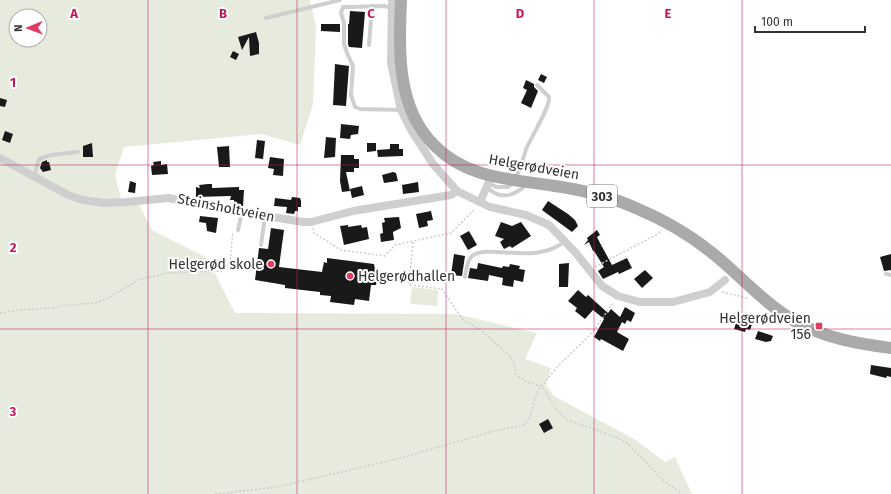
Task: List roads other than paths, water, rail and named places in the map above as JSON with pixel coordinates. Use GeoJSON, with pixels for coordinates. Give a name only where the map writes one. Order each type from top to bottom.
{"type":"FeatureCollection","features":[{"type":"Feature","properties":{"kind":"main road","name":"Helgerødveien"},"geometry":{"type":"LineString","coordinates":[[401,0],[400,65],[406,95],[415,118],[425,136],[444,154],[489,183],[516,181],[574,189],[602,196],[636,208],[666,222],[712,252],[765,300],[797,322],[838,338],[891,348]]}},
{"type":"Feature","properties":{"kind":"street"},"geometry":{"type":"LineString","coordinates":[[392,0],[391,63],[401,110],[411,130],[433,164],[458,191],[490,207],[526,215],[549,225],[590,269],[602,286],[618,296],[640,302],[673,302],[710,292],[725,280]]}},
{"type":"Feature","properties":{"kind":"street","name":"Steinsholtveien"},"geometry":{"type":"LineString","coordinates":[[0,158],[68,195],[82,200],[112,202],[169,198],[294,221],[311,222],[353,211],[451,195],[458,191]]}},
{"type":"Feature","properties":{"kind":"street"},"geometry":{"type":"LineString","coordinates":[[480,202],[489,183]]}},
{"type":"Feature","properties":{"kind":"lane"},"geometry":{"type":"LineString","coordinates":[[266,18],[340,0]]}},
{"type":"Feature","properties":{"kind":"lane"},"geometry":{"type":"LineString","coordinates":[[369,45],[372,6]]}},
{"type":"Feature","properties":{"kind":"lane"},"geometry":{"type":"LineString","coordinates":[[392,9],[385,6],[344,7],[341,13],[344,22],[345,49],[353,66],[351,95],[353,104],[355,107],[360,109],[401,110]]}},
{"type":"Feature","properties":{"kind":"lane"},"geometry":{"type":"LineString","coordinates":[[516,181],[521,162],[536,128],[549,104],[549,97],[537,85]]}},
{"type":"Feature","properties":{"kind":"lane"},"geometry":{"type":"LineString","coordinates":[[34,176],[40,159],[51,154],[78,152]]}},
{"type":"Feature","properties":{"kind":"lane"},"geometry":{"type":"LineString","coordinates":[[489,183],[498,195],[509,196],[519,191],[529,182]]}},
{"type":"Feature","properties":{"kind":"lane"},"geometry":{"type":"LineString","coordinates":[[238,230],[242,211]]}},
{"type":"Feature","properties":{"kind":"lane"},"geometry":{"type":"LineString","coordinates":[[262,245],[266,215]]}},
{"type":"Feature","properties":{"kind":"lane"},"geometry":{"type":"LineString","coordinates":[[465,277],[469,260],[472,255],[488,252],[521,254],[540,252],[553,249],[565,241]]}},
{"type":"Feature","properties":{"kind":"lane"},"geometry":{"type":"LineString","coordinates":[[886,274],[891,275]]}},
{"type":"Feature","properties":{"kind":"place","name":"Helgerød skole"},"geometry":{"type":"Point","coordinates":[271,264]}},
{"type":"Feature","properties":{"kind":"place","name":"Helgerødhallen"},"geometry":{"type":"Point","coordinates":[350,276]}},
{"type":"Feature","properties":{"kind":"place","name":"Helgerødveien 156"},"geometry":{"type":"Point","coordinates":[819,326]}}]}
